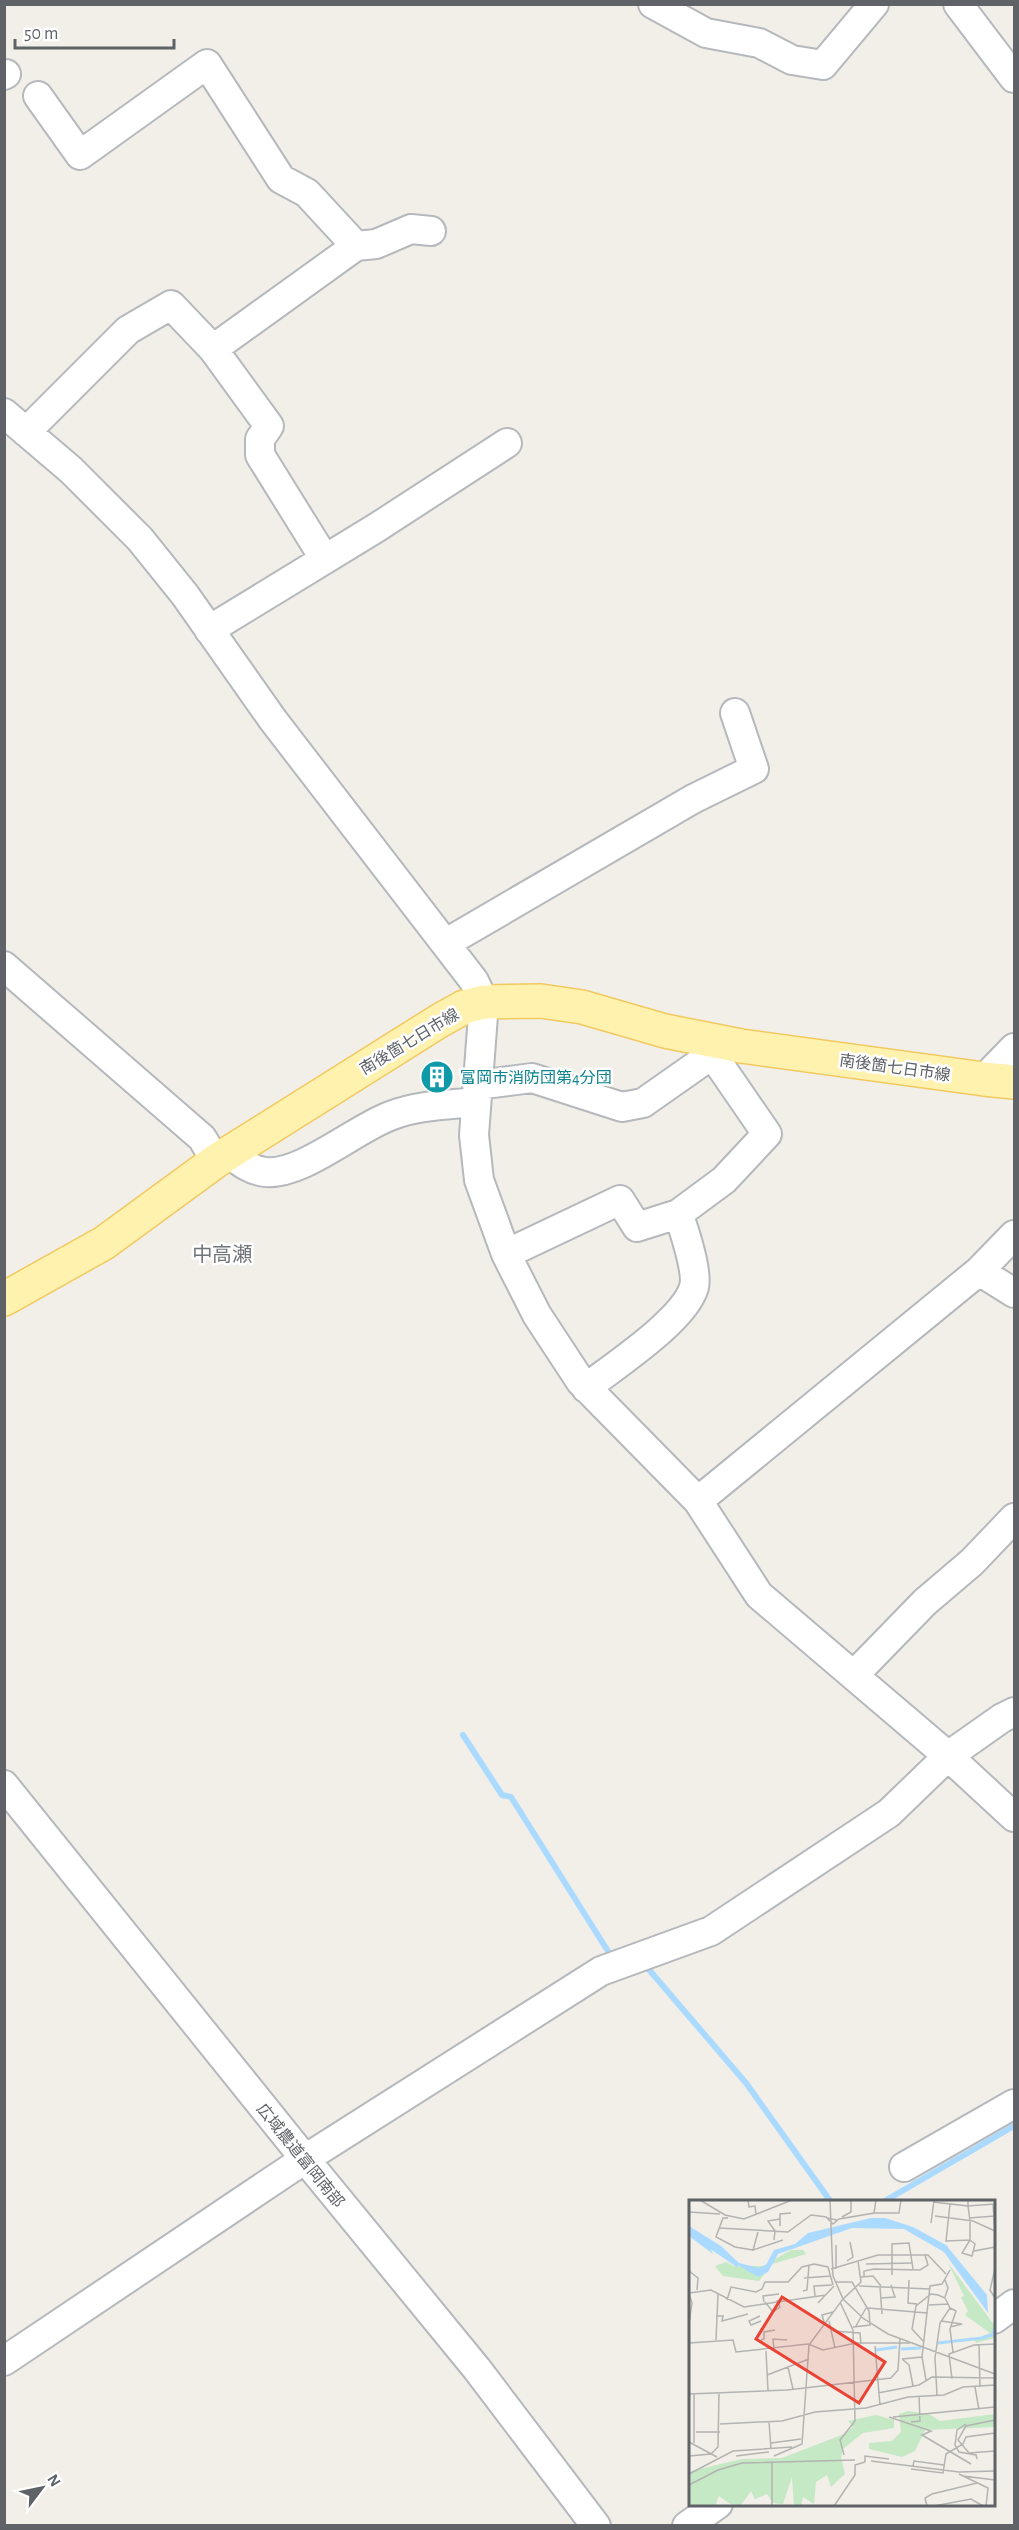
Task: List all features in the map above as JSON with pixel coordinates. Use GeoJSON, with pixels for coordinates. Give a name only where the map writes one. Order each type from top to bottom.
{"type":"FeatureCollection","features":[{"type":"Feature","properties":{"kind":"main road","name":"南後箇七日市線"},"geometry":{"type":"LineString","coordinates":[[4,1299],[104,1243],[223,1157],[439,1020],[464,1008],[484,1002],[541,1001],[582,1007],[719,1049],[999,1081]]}},
{"type":"Feature","properties":{"kind":"street"},"geometry":{"type":"LineString","coordinates":[[652,4],[706,33],[759,43],[792,60],[824,65],[873,4]]}},
{"type":"Feature","properties":{"kind":"street"},"geometry":{"type":"LineString","coordinates":[[958,4],[1014,78]]}},
{"type":"Feature","properties":{"kind":"street"},"geometry":{"type":"LineString","coordinates":[[38,96],[81,155],[207,64],[281,179],[307,193],[357,246]]}},
{"type":"Feature","properties":{"kind":"street"},"geometry":{"type":"LineString","coordinates":[[213,349],[357,246],[376,244],[411,229],[431,231]]}},
{"type":"Feature","properties":{"kind":"street"},"geometry":{"type":"LineString","coordinates":[[26,432],[128,330],[171,305],[213,349],[269,426],[260,439],[260,455],[324,558]]}},
{"type":"Feature","properties":{"kind":"street"},"geometry":{"type":"LineString","coordinates":[[4,413],[71,470],[140,539],[273,720],[474,981],[484,1002],[474,1135],[479,1180],[506,1254],[537,1316],[586,1388],[698,1501],[759,1595],[948,1755],[1014,1817]]}},
{"type":"Feature","properties":{"kind":"street"},"geometry":{"type":"LineString","coordinates":[[209,630],[376,528],[507,443]]}},
{"type":"Feature","properties":{"kind":"street"},"geometry":{"type":"LineString","coordinates":[[446,943],[693,799],[754,769],[735,713]]}},
{"type":"Feature","properties":{"kind":"street"},"geometry":{"type":"LineString","coordinates":[[4,966],[223,1157],[265,1172],[286,1171],[388,1116],[532,1078],[622,1107],[643,1103],[719,1049],[767,1134],[724,1180],[678,1214],[637,1227],[620,1200],[506,1254]]}},
{"type":"Feature","properties":{"kind":"street"},"geometry":{"type":"LineString","coordinates":[[999,1081],[1014,1048]]}},
{"type":"Feature","properties":{"kind":"street"},"geometry":{"type":"LineString","coordinates":[[586,1388],[664,1327],[687,1302],[695,1285],[687,1236],[678,1214]]}},
{"type":"Feature","properties":{"kind":"street"},"geometry":{"type":"LineString","coordinates":[[698,1501],[979,1271],[1014,1235]]}},
{"type":"Feature","properties":{"kind":"street"},"geometry":{"type":"LineString","coordinates":[[979,1271],[1014,1293]]}},
{"type":"Feature","properties":{"kind":"street"},"geometry":{"type":"LineString","coordinates":[[854,1675],[926,1602],[972,1562],[1014,1518]]}},
{"type":"Feature","properties":{"kind":"street"},"geometry":{"type":"LineString","coordinates":[[4,2361],[304,2159],[601,1971],[711,1931],[889,1813],[948,1755],[1014,1712]]}},
{"type":"Feature","properties":{"kind":"street","name":"広域農道富岡南部"},"geometry":{"type":"LineString","coordinates":[[4,1785],[304,2159],[477,2369],[596,2526]]}},
{"type":"Feature","properties":{"kind":"street"},"geometry":{"type":"LineString","coordinates":[[904,2167],[1014,2104]]}},
{"type":"Feature","properties":{"kind":"street"},"geometry":{"type":"LineString","coordinates":[[995,2318],[1014,2304]]}},
{"type":"Feature","properties":{"kind":"street"},"geometry":{"type":"LineString","coordinates":[[687,2526],[717,2506]]}},
{"type":"Feature","properties":{"kind":"waterway"},"geometry":{"type":"LineString","coordinates":[[463,1735],[502,1795],[511,1797],[611,1956]]}},
{"type":"Feature","properties":{"kind":"waterway"},"geometry":{"type":"LineString","coordinates":[[645,1965],[746,2083],[830,2200]]}},
{"type":"Feature","properties":{"kind":"waterway"},"geometry":{"type":"LineString","coordinates":[[886,2200],[1014,2126]]}},
{"type":"Feature","properties":{"kind":"place","name":"富岡市消防団第4分団"},"geometry":{"type":"Point","coordinates":[437,1077]}},
{"type":"Feature","properties":{"kind":"district","name":"中高瀬"},"geometry":{"type":"Point","coordinates":[222,1254]}}]}
